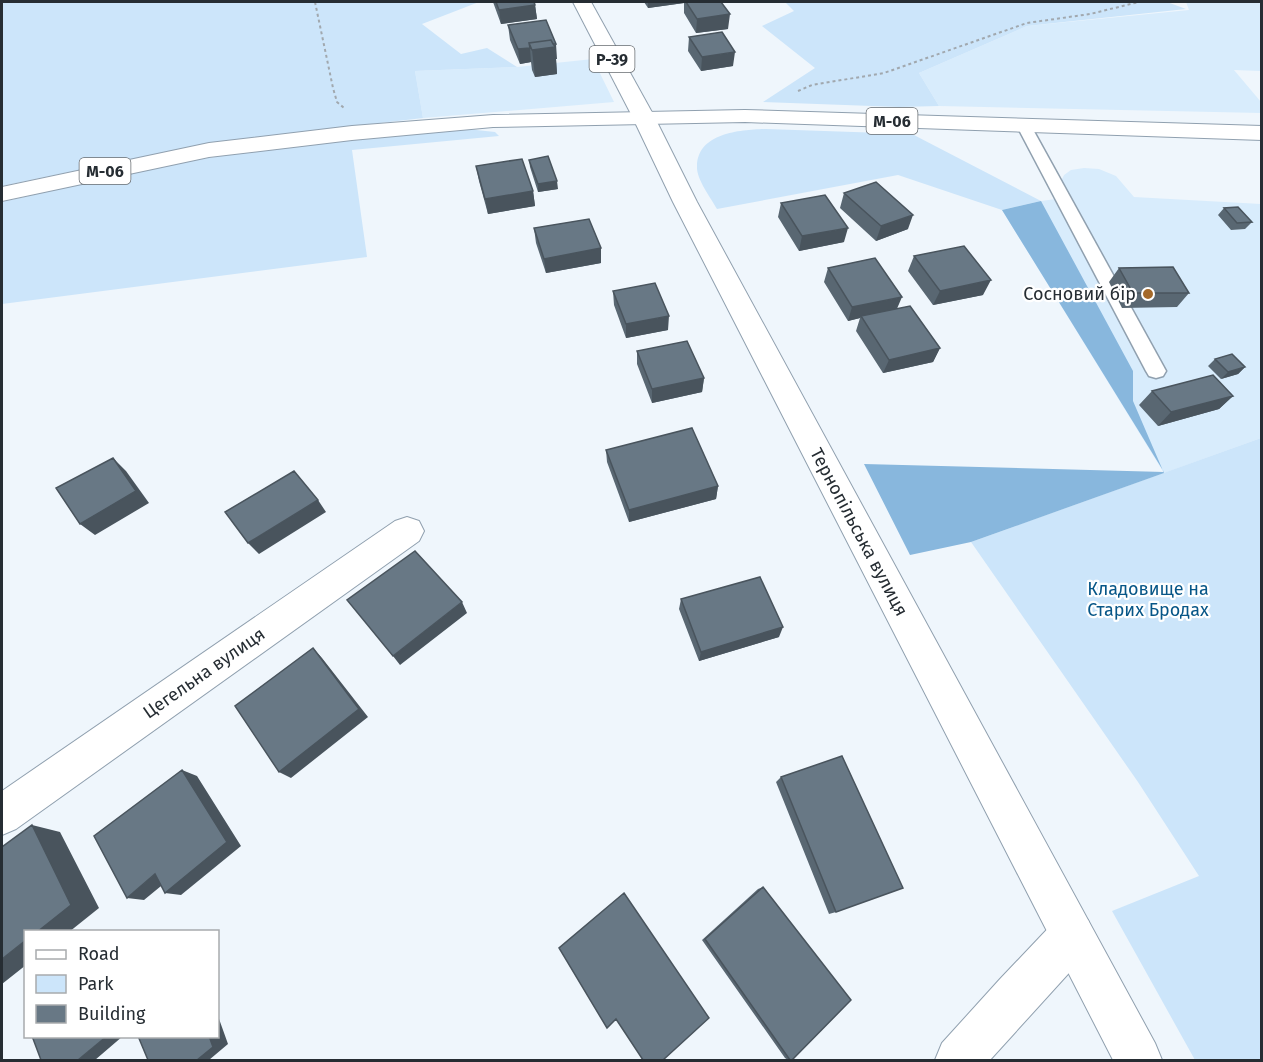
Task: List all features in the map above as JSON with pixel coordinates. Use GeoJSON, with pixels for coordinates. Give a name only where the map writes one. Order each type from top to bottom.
{"type":"FeatureCollection","features":[{"type":"Feature","properties":{"kind":"main road","name":"Тернопільська вулиця"},"geometry":{"type":"LineString","coordinates":[[582,2],[643,116],[685,202],[1138,1060]]}},
{"type":"Feature","properties":{"kind":"main road","name":"М-06"},"geometry":{"type":"LineString","coordinates":[[2,194],[208,150],[473,122],[643,116],[745,116],[1262,133]]}},
{"type":"Feature","properties":{"kind":"main road","name":"Цегельна вулиця"},"geometry":{"type":"LineString","coordinates":[[2,815],[406,531]]}},
{"type":"Feature","properties":{"kind":"main road"},"geometry":{"type":"LineString","coordinates":[[959,1060],[1072,936]]}},
{"type":"Feature","properties":{"kind":"lane"},"geometry":{"type":"LineString","coordinates":[[1024,126],[1156,371]]}},
{"type":"Feature","properties":{"kind":"path"},"geometry":{"type":"LineString","coordinates":[[315,2],[337,102],[348,112]]}},
{"type":"Feature","properties":{"kind":"path"},"geometry":{"type":"LineString","coordinates":[[790,94],[812,86],[884,73],[1027,23],[1090,14],[1139,2]]}},
{"type":"Feature","properties":{"kind":"shaded area"},"geometry":{"type":"Polygon","coordinates":[[[1186,2],[1261,2],[1261,71],[1234,70],[1261,102],[1261,113],[939,106],[919,73],[1027,26],[1189,10],[1186,2]]]}},
{"type":"Feature","properties":{"kind":"shaded area"},"geometry":{"type":"Polygon","coordinates":[[[593,59],[614,102],[423,118],[415,71],[517,67],[593,59]]]}},
{"type":"Feature","properties":{"kind":"shaded area"},"geometry":{"type":"Polygon","coordinates":[[[1099,169],[1116,176],[1134,197],[1261,204],[1261,438],[1164,473],[1002,210],[1071,197],[1061,181],[1064,175],[1071,170],[1099,169]]]}},
{"type":"Feature","properties":{"kind":"shaded area"},"geometry":{"type":"Polygon","coordinates":[[[1041,201],[1133,371],[1133,401],[1163,470],[1002,210],[1041,201]]]}},
{"type":"Feature","properties":{"kind":"shaded area"},"geometry":{"type":"Polygon","coordinates":[[[864,464],[1164,472],[971,542],[910,555],[864,464]]]}},
{"type":"Feature","properties":{"kind":"green space"},"geometry":{"type":"Polygon","coordinates":[[[2,2],[479,2],[422,24],[461,54],[487,48],[517,67],[415,71],[423,118],[209,143],[2,186],[2,2]]]}},
{"type":"Feature","properties":{"kind":"green space"},"geometry":{"type":"Polygon","coordinates":[[[785,2],[1167,2],[1186,9],[1027,26],[919,73],[939,106],[899,107],[763,102],[815,68],[762,26],[794,11],[785,2]]]}},
{"type":"Feature","properties":{"kind":"green space"},"geometry":{"type":"Polygon","coordinates":[[[467,129],[495,132],[499,136],[352,150],[367,257],[2,304],[2,202],[182,162],[305,145],[467,129]]]}},
{"type":"Feature","properties":{"kind":"green space"},"geometry":{"type":"Polygon","coordinates":[[[745,130],[912,134],[1041,201],[1002,210],[898,175],[717,209],[697,171],[699,155],[705,146],[723,135],[745,130]]]}},
{"type":"Feature","properties":{"kind":"green space","name":"Кладовище на Старих Бродах"},"geometry":{"type":"Polygon","coordinates":[[[1261,438],[1261,1060],[1195,1060],[1112,911],[1199,876],[1138,782],[971,542],[1261,438]]]}},
{"type":"Feature","properties":{"kind":"building"},"geometry":{"type":"Polygon","coordinates":[[[496,2],[534,2],[535,5],[499,10],[496,2]]]}},
{"type":"Feature","properties":{"kind":"building"},"geometry":{"type":"Polygon","coordinates":[[[686,2],[721,2],[730,14],[697,19],[686,2]]]}},
{"type":"Feature","properties":{"kind":"building"},"geometry":{"type":"Polygon","coordinates":[[[546,20],[556,44],[553,44],[551,40],[529,43],[530,48],[518,49],[508,25],[546,20]]]}},
{"type":"Feature","properties":{"kind":"building"},"geometry":{"type":"Polygon","coordinates":[[[722,32],[735,52],[702,57],[689,37],[722,32]]]}},
{"type":"Feature","properties":{"kind":"building"},"geometry":{"type":"Polygon","coordinates":[[[551,40],[555,47],[532,50],[529,43],[551,40]]]}},
{"type":"Feature","properties":{"kind":"building"},"geometry":{"type":"Polygon","coordinates":[[[548,156],[557,181],[538,184],[529,160],[548,156]]]}},
{"type":"Feature","properties":{"kind":"building"},"geometry":{"type":"Polygon","coordinates":[[[522,159],[533,191],[485,199],[476,166],[522,159]]]}},
{"type":"Feature","properties":{"kind":"building"},"geometry":{"type":"Polygon","coordinates":[[[876,182],[913,215],[881,226],[844,193],[876,182]]]}},
{"type":"Feature","properties":{"kind":"building"},"geometry":{"type":"Polygon","coordinates":[[[825,195],[848,228],[802,236],[781,203],[825,195]]]}},
{"type":"Feature","properties":{"kind":"building"},"geometry":{"type":"Polygon","coordinates":[[[1238,207],[1252,222],[1237,223],[1224,208],[1238,207]]]}},
{"type":"Feature","properties":{"kind":"building"},"geometry":{"type":"Polygon","coordinates":[[[589,219],[601,248],[544,259],[534,228],[589,219]]]}},
{"type":"Feature","properties":{"kind":"building"},"geometry":{"type":"Polygon","coordinates":[[[964,246],[991,280],[940,291],[914,256],[964,246]]]}},
{"type":"Feature","properties":{"kind":"building"},"geometry":{"type":"Polygon","coordinates":[[[875,258],[902,297],[852,307],[828,268],[875,258]]]}},
{"type":"Feature","properties":{"kind":"building"},"geometry":{"type":"Polygon","coordinates":[[[1173,267],[1189,293],[1133,293],[1119,268],[1173,267]]]}},
{"type":"Feature","properties":{"kind":"building"},"geometry":{"type":"Polygon","coordinates":[[[655,283],[669,316],[626,324],[613,291],[655,283]]]}},
{"type":"Feature","properties":{"kind":"building"},"geometry":{"type":"Polygon","coordinates":[[[910,306],[940,348],[889,360],[861,316],[910,306]]]}},
{"type":"Feature","properties":{"kind":"building"},"geometry":{"type":"Polygon","coordinates":[[[687,341],[704,378],[652,389],[637,351],[687,341]]]}},
{"type":"Feature","properties":{"kind":"building"},"geometry":{"type":"Polygon","coordinates":[[[1232,354],[1245,367],[1228,372],[1215,359],[1232,354]]]}},
{"type":"Feature","properties":{"kind":"building"},"geometry":{"type":"Polygon","coordinates":[[[1213,375],[1233,396],[1171,412],[1152,391],[1213,375]]]}},
{"type":"Feature","properties":{"kind":"building"},"geometry":{"type":"Polygon","coordinates":[[[692,428],[718,486],[629,510],[606,450],[692,428]]]}},
{"type":"Feature","properties":{"kind":"building"},"geometry":{"type":"Polygon","coordinates":[[[113,458],[136,491],[80,524],[56,488],[113,458]]]}},
{"type":"Feature","properties":{"kind":"building"},"geometry":{"type":"Polygon","coordinates":[[[294,471],[318,500],[248,543],[225,512],[294,471]]]}},
{"type":"Feature","properties":{"kind":"building"},"geometry":{"type":"Polygon","coordinates":[[[415,551],[462,602],[393,656],[347,600],[415,551]]]}},
{"type":"Feature","properties":{"kind":"building"},"geometry":{"type":"Polygon","coordinates":[[[760,577],[783,627],[701,652],[681,599],[760,577]]]}},
{"type":"Feature","properties":{"kind":"building"},"geometry":{"type":"Polygon","coordinates":[[[313,648],[359,709],[279,772],[235,706],[313,648]]]}},
{"type":"Feature","properties":{"kind":"building"},"geometry":{"type":"Polygon","coordinates":[[[842,756],[903,888],[836,912],[781,777],[842,756]]]}},
{"type":"Feature","properties":{"kind":"building"},"geometry":{"type":"Polygon","coordinates":[[[182,770],[227,842],[165,893],[155,874],[127,898],[94,836],[182,770]]]}},
{"type":"Feature","properties":{"kind":"building"},"geometry":{"type":"Polygon","coordinates":[[[32,825],[71,905],[40,930],[24,930],[24,942],[2,959],[2,847],[32,825]]]}},
{"type":"Feature","properties":{"kind":"building"},"geometry":{"type":"Polygon","coordinates":[[[763,887],[851,1000],[792,1060],[705,939],[763,887]]]}},
{"type":"Feature","properties":{"kind":"building"},"geometry":{"type":"Polygon","coordinates":[[[624,893],[709,1018],[663,1060],[643,1060],[616,1019],[607,1028],[559,948],[624,893]]]}},
{"type":"Feature","properties":{"kind":"building"},"geometry":{"type":"Polygon","coordinates":[[[33,1038],[105,1038],[78,1060],[41,1060],[33,1038]]]}},
{"type":"Feature","properties":{"kind":"building"},"geometry":{"type":"Polygon","coordinates":[[[139,1038],[210,1038],[213,1047],[197,1060],[148,1060],[139,1038]]]}},
{"type":"Feature","properties":{"kind":"place","name":"Сосновий бір"},"geometry":{"type":"Point","coordinates":[1148,294]}}]}
